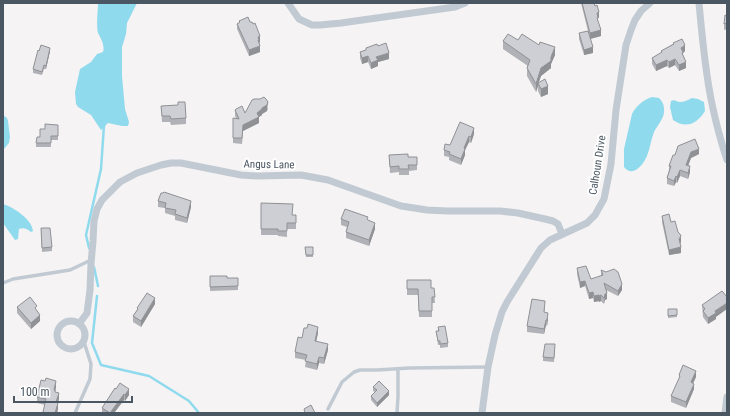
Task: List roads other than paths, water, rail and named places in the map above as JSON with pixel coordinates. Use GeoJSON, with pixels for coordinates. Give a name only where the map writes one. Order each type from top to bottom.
{"type":"FeatureCollection","features":[{"type":"Feature","properties":{"kind":"street"},"geometry":{"type":"LineString","coordinates":[[288,3],[299,19],[312,25],[320,25],[455,7],[465,3]]}},
{"type":"Feature","properties":{"kind":"street","name":"Calhoun Drive"},"geometry":{"type":"LineString","coordinates":[[482,413],[488,367],[498,322],[507,302],[541,248],[550,240],[587,223],[595,215],[604,199],[611,164],[616,110],[626,45],[630,30],[635,20],[641,11],[650,3]]}},
{"type":"Feature","properties":{"kind":"street"},"geometry":{"type":"LineString","coordinates":[[699,3],[712,103],[727,160]]}},
{"type":"Feature","properties":{"kind":"street","name":"Angus Lane"},"geometry":{"type":"LineString","coordinates":[[79,324],[87,313],[94,241],[94,221],[97,209],[102,200],[120,182],[136,173],[171,163],[180,163],[241,175],[301,175],[328,180],[414,209],[447,211],[500,210],[518,213],[553,221],[558,224],[562,234]]}},
{"type":"Feature","properties":{"kind":"street"},"geometry":{"type":"LineString","coordinates":[[71,321],[79,324],[83,327],[85,332],[84,342],[81,346],[75,349],[70,350],[65,348],[57,339],[59,328],[64,323],[71,321]]}},
{"type":"Feature","properties":{"kind":"street"},"geometry":{"type":"LineString","coordinates":[[725,413],[727,397]]}},
{"type":"Feature","properties":{"kind":"lane"},"geometry":{"type":"LineString","coordinates":[[3,284],[18,278],[70,270],[91,260]]}},
{"type":"Feature","properties":{"kind":"lane"},"geometry":{"type":"LineString","coordinates":[[76,413],[90,379],[91,364],[84,342]]}},
{"type":"Feature","properties":{"kind":"lane"},"geometry":{"type":"LineString","coordinates":[[328,410],[342,382],[354,372],[360,370],[488,367]]}},
{"type":"Feature","properties":{"kind":"lane"},"geometry":{"type":"LineString","coordinates":[[398,369],[398,413]]}},
{"type":"Feature","properties":{"kind":"water"},"geometry":{"type":"Polygon","coordinates":[[[98,3],[137,3],[127,23],[126,34],[122,47],[122,76],[125,109],[129,122],[128,126],[108,123],[101,130],[91,115],[78,107],[76,104],[75,92],[80,69],[91,62],[97,54],[103,52],[103,44],[97,30],[98,3]]]}},
{"type":"Feature","properties":{"kind":"water"},"geometry":{"type":"Polygon","coordinates":[[[652,97],[659,98],[662,101],[664,112],[661,121],[654,132],[645,160],[634,171],[627,170],[624,167],[624,149],[632,114],[640,104],[652,97]]]}},
{"type":"Feature","properties":{"kind":"water"},"geometry":{"type":"Polygon","coordinates":[[[692,98],[704,102],[705,111],[702,115],[695,122],[687,125],[673,120],[670,107],[671,101],[674,100],[682,102],[692,98]]]}},
{"type":"Feature","properties":{"kind":"water"},"geometry":{"type":"Polygon","coordinates":[[[3,115],[8,121],[10,137],[9,143],[3,150],[3,115]]]}},
{"type":"Feature","properties":{"kind":"water"},"geometry":{"type":"Polygon","coordinates":[[[3,204],[17,211],[26,218],[33,231],[31,232],[24,228],[19,229],[18,239],[15,240],[3,223],[3,204]]]}},
{"type":"Feature","properties":{"kind":"waterway"},"geometry":{"type":"LineString","coordinates":[[89,248],[86,235],[101,169],[104,125]]}},
{"type":"Feature","properties":{"kind":"waterway"},"geometry":{"type":"LineString","coordinates":[[94,267],[98,286]]}},
{"type":"Feature","properties":{"kind":"waterway"},"geometry":{"type":"LineString","coordinates":[[97,296],[92,343],[101,365],[149,376],[189,401],[199,413]]}}]}
